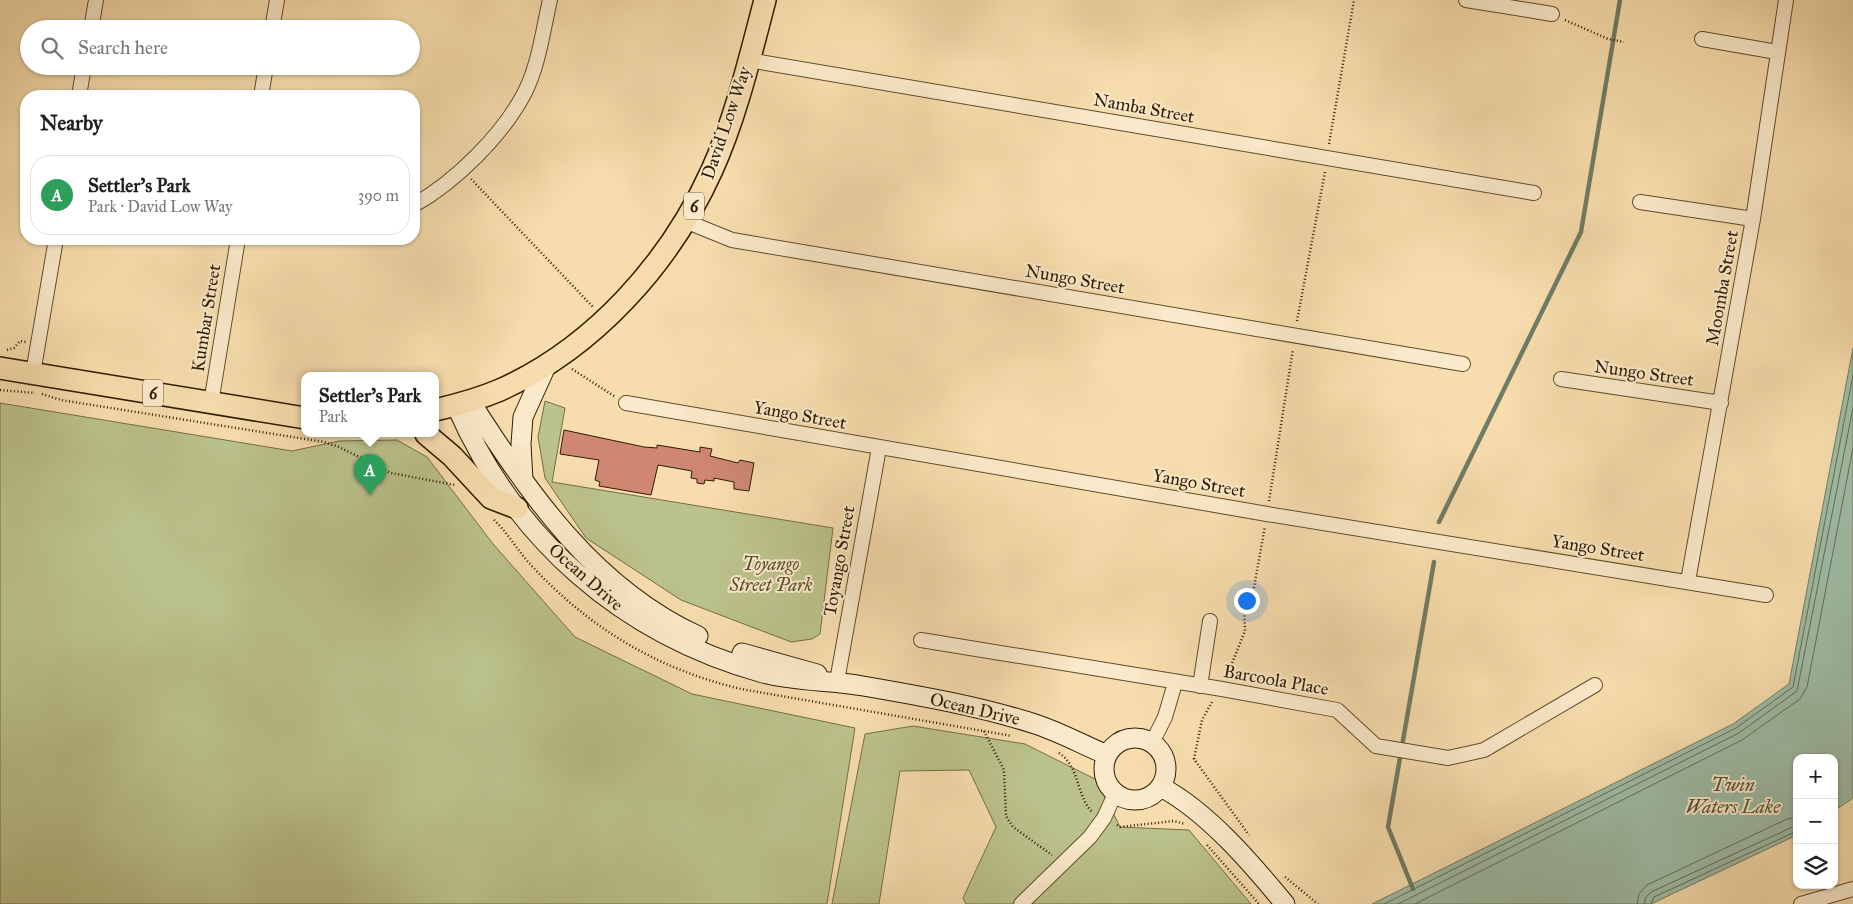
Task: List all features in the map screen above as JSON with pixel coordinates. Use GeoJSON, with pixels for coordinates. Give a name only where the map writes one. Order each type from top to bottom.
{"type":"FeatureCollection","features":[{"type":"Feature","properties":{"kind":"main road","name":"David Low Way"},"geometry":{"type":"LineString","coordinates":[[439,409],[462,403],[507,386],[553,360],[605,319],[648,272],[685,221],[713,169],[724,139],[765,0]]}},
{"type":"Feature","properties":{"kind":"main road","name":"6"},"geometry":{"type":"LineString","coordinates":[[2,359],[33,373],[301,417]]}},
{"type":"Feature","properties":{"kind":"main road"},"geometry":{"type":"LineString","coordinates":[[430,437],[452,456],[491,498],[517,508]]}},
{"type":"Feature","properties":{"kind":"street"},"geometry":{"type":"LineString","coordinates":[[93,20],[96,0]]}},
{"type":"Feature","properties":{"kind":"street"},"geometry":{"type":"LineString","coordinates":[[274,20],[277,0]]}},
{"type":"Feature","properties":{"kind":"street"},"geometry":{"type":"LineString","coordinates":[[420,202],[437,192],[463,170],[499,128],[524,92],[536,60],[550,0]]}},
{"type":"Feature","properties":{"kind":"street"},"geometry":{"type":"LineString","coordinates":[[1466,0],[1552,14]]}},
{"type":"Feature","properties":{"kind":"street","name":"Moomba Street"},"geometry":{"type":"LineString","coordinates":[[1688,581],[1753,219],[1786,0]]}},
{"type":"Feature","properties":{"kind":"street"},"geometry":{"type":"LineString","coordinates":[[1702,39],[1777,52]]}},
{"type":"Feature","properties":{"kind":"street","name":"Namba Street"},"geometry":{"type":"LineString","coordinates":[[748,60],[1534,193]]}},
{"type":"Feature","properties":{"kind":"street"},"geometry":{"type":"LineString","coordinates":[[80,90],[82,75]]}},
{"type":"Feature","properties":{"kind":"street"},"geometry":{"type":"LineString","coordinates":[[262,90],[264,75]]}},
{"type":"Feature","properties":{"kind":"street"},"geometry":{"type":"LineString","coordinates":[[1640,202],[1753,219]]}},
{"type":"Feature","properties":{"kind":"street","name":"Nungo Street"},"geometry":{"type":"LineString","coordinates":[[685,221],[732,240],[1463,364]]}},
{"type":"Feature","properties":{"kind":"street"},"geometry":{"type":"LineString","coordinates":[[33,373],[55,245]]}},
{"type":"Feature","properties":{"kind":"street","name":"Kumbar Street"},"geometry":{"type":"LineString","coordinates":[[211,403],[237,245]]}},
{"type":"Feature","properties":{"kind":"street"},"geometry":{"type":"LineString","coordinates":[[523,481],[520,444],[523,417],[553,360]]}},
{"type":"Feature","properties":{"kind":"street","name":"Nungo Street"},"geometry":{"type":"LineString","coordinates":[[1561,379],[1721,403]]}},
{"type":"Feature","properties":{"kind":"street","name":"Ocean Drive"},"geometry":{"type":"LineString","coordinates":[[462,403],[572,543],[597,568],[646,607],[678,626],[736,651],[797,667],[837,681],[988,710],[1037,724],[1107,755]]}},
{"type":"Feature","properties":{"kind":"street","name":"Ocean Drive"},"geometry":{"type":"LineString","coordinates":[[462,403],[469,436],[517,508],[545,544],[586,583],[618,608],[658,631],[732,664],[788,679],[837,681]]}},
{"type":"Feature","properties":{"kind":"street","name":"Yango Street"},"geometry":{"type":"LineString","coordinates":[[626,403],[1267,514],[1766,595]]}},
{"type":"Feature","properties":{"kind":"street","name":"Toyango Street"},"geometry":{"type":"LineString","coordinates":[[837,681],[878,448]]}},
{"type":"Feature","properties":{"kind":"street"},"geometry":{"type":"LineString","coordinates":[[1200,686],[1210,621]]}},
{"type":"Feature","properties":{"kind":"street","name":"Barcoola Place"},"geometry":{"type":"LineString","coordinates":[[921,640],[1175,683],[1222,689],[1337,710],[1376,746],[1448,758],[1484,750],[1595,685]]}},
{"type":"Feature","properties":{"kind":"street"},"geometry":{"type":"LineString","coordinates":[[1152,743],[1165,717],[1175,683]]}},
{"type":"Feature","properties":{"kind":"street"},"geometry":{"type":"LineString","coordinates":[[1132,738],[1143,739],[1152,743],[1160,750],[1167,768],[1161,788],[1145,800],[1124,799],[1115,794],[1108,786],[1104,776],[1107,755],[1122,741],[1132,738]]}},
{"type":"Feature","properties":{"kind":"street"},"geometry":{"type":"LineString","coordinates":[[1161,788],[1178,796],[1248,860],[1285,904]]}},
{"type":"Feature","properties":{"kind":"street"},"geometry":{"type":"LineString","coordinates":[[1021,904],[1090,837],[1104,818],[1115,794]]}},
{"type":"Feature","properties":{"kind":"street"},"geometry":{"type":"LineString","coordinates":[[1801,904],[1853,889]]}},
{"type":"Feature","properties":{"kind":"path"},"geometry":{"type":"LineString","coordinates":[[1250,838],[1194,760],[1202,720],[1207,707],[1222,689],[1245,631],[1244,605],[1253,593],[1295,336],[1354,0]]}},
{"type":"Feature","properties":{"kind":"path"},"geometry":{"type":"LineString","coordinates":[[1552,14],[1608,39],[1624,42]]}},
{"type":"Feature","properties":{"kind":"path"},"geometry":{"type":"LineString","coordinates":[[463,170],[605,319]]}},
{"type":"Feature","properties":{"kind":"path"},"geometry":{"type":"LineString","coordinates":[[2,359],[20,341],[26,342]]}},
{"type":"Feature","properties":{"kind":"path"},"geometry":{"type":"LineString","coordinates":[[553,360],[626,403]]}},
{"type":"Feature","properties":{"kind":"path"},"geometry":{"type":"LineString","coordinates":[[984,731],[1004,770],[1006,816],[1013,827],[1063,864]]}},
{"type":"Feature","properties":{"kind":"path"},"geometry":{"type":"LineString","coordinates":[[1280,873],[1318,904]]}},
{"type":"Feature","properties":{"kind":"green space","name":"Toyango Street Park"},"geometry":{"type":"Polygon","coordinates":[[[545,401],[565,408],[552,482],[833,528],[820,634],[812,639],[791,642],[681,600],[586,538],[545,478],[538,437],[545,401]]]}},
{"type":"Feature","properties":{"kind":"green space"},"geometry":{"type":"Polygon","coordinates":[[[0,403],[292,451],[339,441],[397,440],[427,457],[493,544],[575,637],[692,694],[855,728],[827,904],[0,904],[0,403]]]}},
{"type":"Feature","properties":{"kind":"green space"},"geometry":{"type":"Polygon","coordinates":[[[913,726],[1025,744],[1097,780],[1120,827],[1189,830],[1251,904],[966,904],[963,898],[996,827],[969,770],[900,771],[879,904],[832,904],[865,734],[913,726]]]}},
{"type":"Feature","properties":{"kind":"water","name":"Twin Waters Lake"},"geometry":{"type":"Polygon","coordinates":[[[1853,348],[1853,798],[1838,808],[1838,754],[1793,754],[1793,837],[1651,904],[1372,904],[1733,724],[1789,684],[1853,348]]]}},
{"type":"Feature","properties":{"kind":"building"},"geometry":{"type":"Polygon","coordinates":[[[564,430],[644,447],[657,448],[657,445],[700,452],[700,447],[712,449],[710,456],[738,463],[740,460],[754,463],[749,491],[734,489],[734,482],[714,478],[714,481],[705,480],[704,484],[697,483],[697,479],[691,478],[692,471],[658,465],[651,495],[599,486],[600,482],[595,480],[599,460],[560,454],[564,430]]]}},
{"type":"Feature","properties":{"kind":"waterway"},"geometry":{"type":"LineString","coordinates":[[1439,522],[1581,232],[1620,0]]}},
{"type":"Feature","properties":{"kind":"waterway"},"geometry":{"type":"LineString","coordinates":[[1413,889],[1388,827],[1434,562]]}},
{"type":"Feature","properties":{"kind":"place","name":"Settler's Park"},"geometry":{"type":"Point","coordinates":[370,495]}}]}
